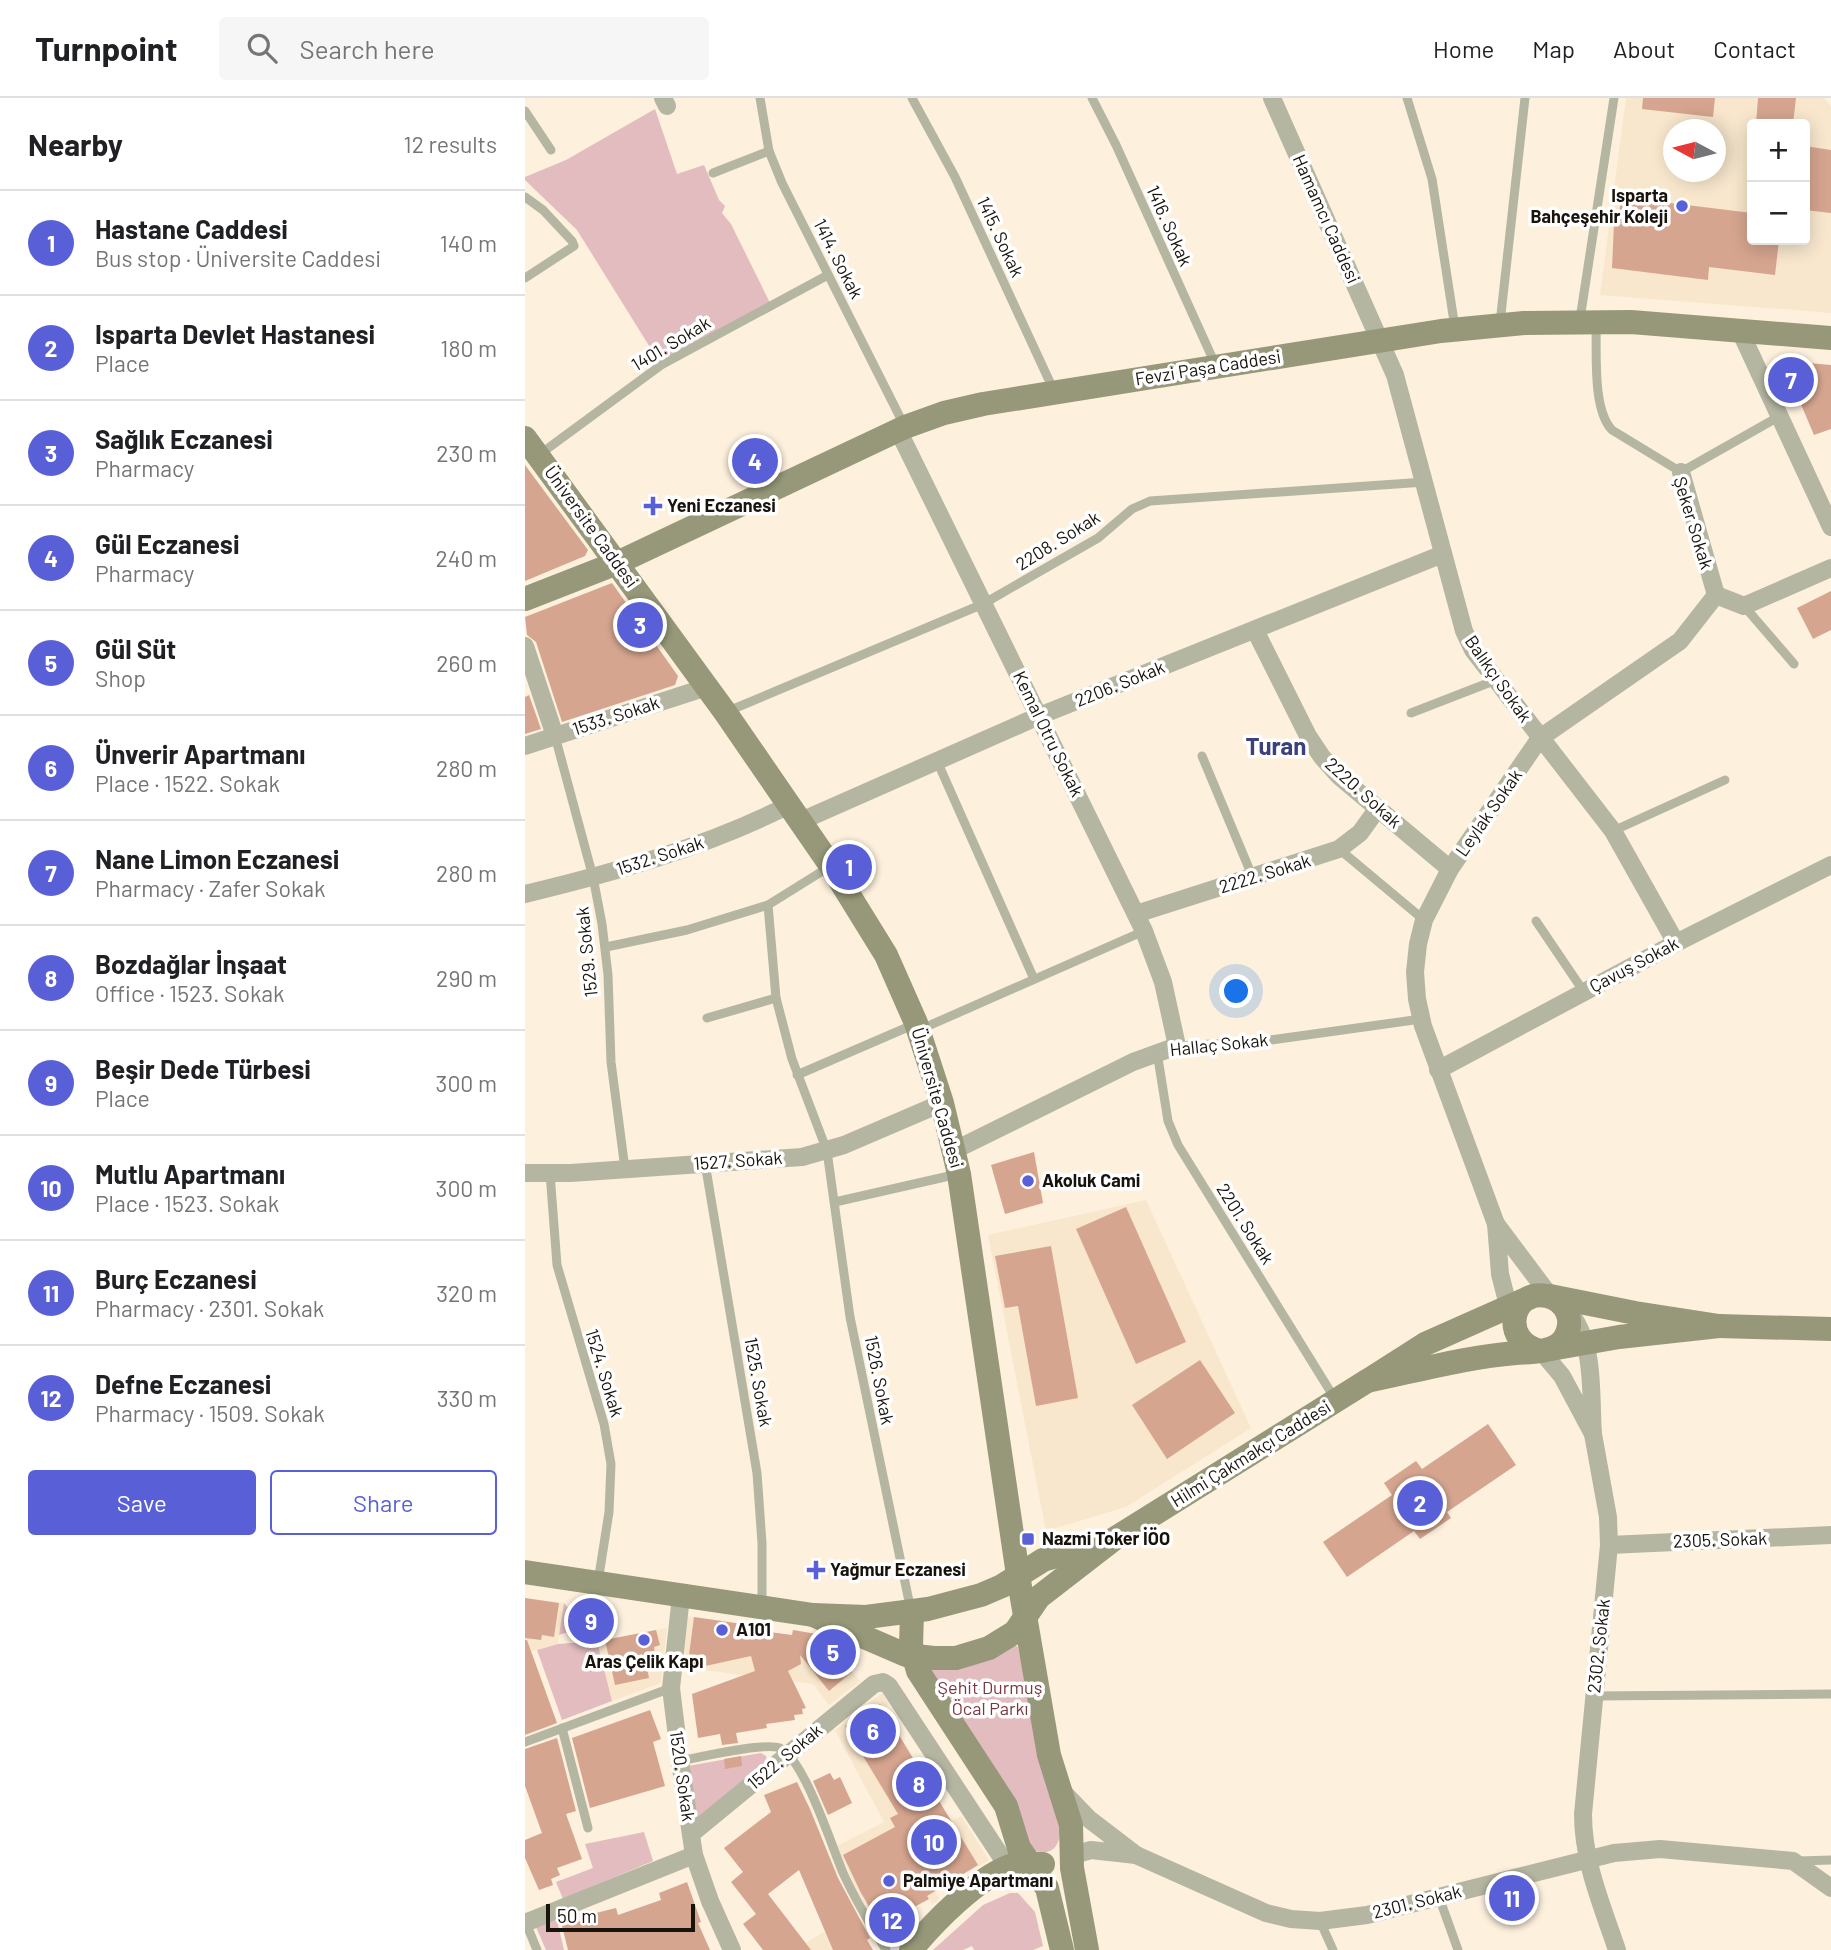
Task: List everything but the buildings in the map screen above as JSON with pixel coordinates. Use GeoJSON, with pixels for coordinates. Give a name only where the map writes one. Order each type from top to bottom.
{"type":"FeatureCollection","features":[{"type":"Feature","properties":{"kind":"main road","name":"Fevzi Paşa Caddesi"},"geometry":{"type":"LineString","coordinates":[[525,598],[617,563],[901,429],[944,413],[970,407],[1381,341],[1500,325],[1588,321],[1831,338]]}},
{"type":"Feature","properties":{"kind":"main road","name":"Üniversite Caddesi"},"geometry":{"type":"LineString","coordinates":[[532,447],[725,712],[831,866],[886,955],[917,1027],[942,1103],[957,1162],[1018,1575],[1049,1755],[1070,1825],[1070,1856],[1087,1950]]}},
{"type":"Feature","properties":{"kind":"main road","name":"Hilmi Çakmakçı Caddesi"},"geometry":{"type":"LineString","coordinates":[[1548,1299],[1719,1326],[1831,1329]]}},
{"type":"Feature","properties":{"kind":"main road"},"geometry":{"type":"LineString","coordinates":[[1548,1299],[1567,1311],[1569,1327],[1563,1341],[1546,1350],[1524,1344],[1511,1318],[1517,1309],[1548,1299]]}},
{"type":"Feature","properties":{"kind":"main road","name":"Hilmi Çakmakçı Caddesi"},"geometry":{"type":"LineString","coordinates":[[813,1615],[892,1650],[913,1656],[955,1658],[973,1654],[1015,1632],[1039,1597],[1114,1539],[1425,1344],[1511,1318]]}},
{"type":"Feature","properties":{"kind":"main road","name":"Hilmi Çakmakçı Caddesi"},"geometry":{"type":"LineString","coordinates":[[1367,1381],[1484,1357],[1719,1326]]}},
{"type":"Feature","properties":{"kind":"main road","name":"Hilmi Çakmakçı Caddesi"},"geometry":{"type":"LineString","coordinates":[[525,1572],[813,1615],[866,1617],[912,1612],[981,1595],[1044,1560],[1114,1539]]}},
{"type":"Feature","properties":{"kind":"main road"},"geometry":{"type":"LineString","coordinates":[[911,1950],[940,1917],[1008,1868],[1019,1848],[1006,1806],[923,1678],[913,1656],[910,1635],[912,1612]]}},
{"type":"Feature","properties":{"kind":"main road"},"geometry":{"type":"LineString","coordinates":[[1008,1868],[1052,1863],[1070,1856]]}},
{"type":"Feature","properties":{"kind":"main road"},"geometry":{"type":"LineString","coordinates":[[1008,1868],[1047,1888],[1062,1950]]}},
{"type":"Feature","properties":{"kind":"street","name":"Hamamcı Caddesi"},"geometry":{"type":"LineString","coordinates":[[1272,98],[1381,341]]}},
{"type":"Feature","properties":{"kind":"street"},"geometry":{"type":"LineString","coordinates":[[1740,331],[1831,527]]}},
{"type":"Feature","properties":{"kind":"street","name":"Balıkçı Sokak"},"geometry":{"type":"LineString","coordinates":[[1381,341],[1404,401],[1464,631],[1473,650],[1613,831],[1676,943]]}},
{"type":"Feature","properties":{"kind":"street","name":"Kemal Otru Sokak"},"geometry":{"type":"LineString","coordinates":[[901,429],[983,604],[1140,922],[1163,982],[1177,1046]]}},
{"type":"Feature","properties":{"kind":"street","name":"Şeker Sokak"},"geometry":{"type":"LineString","coordinates":[[1681,472],[1716,596]]}},
{"type":"Feature","properties":{"kind":"street","name":"2206. Sokak"},"geometry":{"type":"LineString","coordinates":[[795,813],[936,761],[1039,716],[1443,554]]}},
{"type":"Feature","properties":{"kind":"street"},"geometry":{"type":"LineString","coordinates":[[1716,596],[1744,606],[1831,568]]}},
{"type":"Feature","properties":{"kind":"street","name":"Leylak Sokak"},"geometry":{"type":"LineString","coordinates":[[1548,1299],[1496,1224],[1438,1070],[1421,1019],[1415,972],[1417,944],[1425,920],[1450,869],[1541,738],[1679,641],[1716,596]]}},
{"type":"Feature","properties":{"kind":"street","name":"2220. Sokak"},"geometry":{"type":"LineString","coordinates":[[1255,630],[1308,736],[1322,757],[1339,776],[1450,869]]}},
{"type":"Feature","properties":{"kind":"street"},"geometry":{"type":"LineString","coordinates":[[525,646],[555,736]]}},
{"type":"Feature","properties":{"kind":"street","name":"1533. Sokak"},"geometry":{"type":"LineString","coordinates":[[525,746],[706,687]]}},
{"type":"Feature","properties":{"kind":"street","name":"2222. Sokak"},"geometry":{"type":"LineString","coordinates":[[1140,922],[1253,877],[1339,849],[1360,833],[1378,808]]}},
{"type":"Feature","properties":{"kind":"street","name":"1532. Sokak"},"geometry":{"type":"LineString","coordinates":[[525,894],[593,877],[795,813]]}},
{"type":"Feature","properties":{"kind":"street","name":"Çavuş Sokak"},"geometry":{"type":"LineString","coordinates":[[1438,1070],[1676,943],[1831,865]]}},
{"type":"Feature","properties":{"kind":"street","name":"Hallaç Sokak"},"geometry":{"type":"LineString","coordinates":[[957,1162],[1157,1052],[1177,1046]]}},
{"type":"Feature","properties":{"kind":"street","name":"1527. Sokak"},"geometry":{"type":"LineString","coordinates":[[525,1173],[802,1157],[827,1151],[942,1103]]}},
{"type":"Feature","properties":{"kind":"street","name":"Leylak Sokak"},"geometry":{"type":"LineString","coordinates":[[1496,1224],[1500,1273],[1511,1318]]}},
{"type":"Feature","properties":{"kind":"street","name":"2302. Sokak"},"geometry":{"type":"LineString","coordinates":[[1548,1299],[1575,1318],[1585,1342],[1593,1434],[1608,1517],[1609,1545],[1583,1814],[1587,1859],[1617,1950]]}},
{"type":"Feature","properties":{"kind":"street","name":"2302. Sokak"},"geometry":{"type":"LineString","coordinates":[[1546,1350],[1593,1434]]}},
{"type":"Feature","properties":{"kind":"street","name":"2305. Sokak"},"geometry":{"type":"LineString","coordinates":[[1609,1545],[1831,1535]]}},
{"type":"Feature","properties":{"kind":"street","name":"1520. Sokak"},"geometry":{"type":"LineString","coordinates":[[681,1596],[671,1688],[680,1760],[694,1855],[710,1901],[732,1950]]}},
{"type":"Feature","properties":{"kind":"street","name":"1522. Sokak"},"geometry":{"type":"LineString","coordinates":[[691,1834],[874,1684],[881,1682],[890,1686],[1008,1868]]}},
{"type":"Feature","properties":{"kind":"street","name":"2301. Sokak"},"geometry":{"type":"LineString","coordinates":[[1057,1782],[1079,1810],[1136,1855],[1266,1913],[1291,1919],[1320,1921],[1367,1915],[1587,1859],[1640,1849],[1793,1861]]}},
{"type":"Feature","properties":{"kind":"street","name":"2301. Sokak"},"geometry":{"type":"LineString","coordinates":[[1070,1856],[1091,1850],[1136,1855]]}},
{"type":"Feature","properties":{"kind":"street"},"geometry":{"type":"LineString","coordinates":[[525,1923],[694,1855]]}},
{"type":"Feature","properties":{"kind":"street"},"geometry":{"type":"LineString","coordinates":[[1793,1861],[1831,1888]]}},
{"type":"Feature","properties":{"kind":"lane","name":"1414. Sokak"},"geometry":{"type":"LineString","coordinates":[[760,98],[769,151],[782,183],[901,429]]}},
{"type":"Feature","properties":{"kind":"lane","name":"1415. Sokak"},"geometry":{"type":"LineString","coordinates":[[912,98],[955,177],[1055,393]]}},
{"type":"Feature","properties":{"kind":"lane"},"geometry":{"type":"LineString","coordinates":[[1407,98],[1433,179],[1455,330]]}},
{"type":"Feature","properties":{"kind":"lane"},"geometry":{"type":"LineString","coordinates":[[1500,325],[1525,98]]}},
{"type":"Feature","properties":{"kind":"lane"},"geometry":{"type":"LineString","coordinates":[[1588,321],[1614,98]]}},
{"type":"Feature","properties":{"kind":"lane","name":"1416. Sokak"},"geometry":{"type":"LineString","coordinates":[[1095,99],[1216,367]]}},
{"type":"Feature","properties":{"kind":"lane"},"geometry":{"type":"LineString","coordinates":[[525,111],[551,150]]}},
{"type":"Feature","properties":{"kind":"lane"},"geometry":{"type":"LineString","coordinates":[[713,173],[769,151]]}},
{"type":"Feature","properties":{"kind":"lane"},"geometry":{"type":"LineString","coordinates":[[525,197],[543,210],[572,241],[573,248],[525,278]]}},
{"type":"Feature","properties":{"kind":"lane","name":"1401. Sokak"},"geometry":{"type":"LineString","coordinates":[[532,447],[661,365],[828,275]]}},
{"type":"Feature","properties":{"kind":"lane","name":"Şeker Sokak"},"geometry":{"type":"LineString","coordinates":[[1588,321],[1602,414],[1607,424],[1681,472]]}},
{"type":"Feature","properties":{"kind":"lane"},"geometry":{"type":"LineString","coordinates":[[1681,472],[1780,416]]}},
{"type":"Feature","properties":{"kind":"lane","name":"2208. Sokak"},"geometry":{"type":"LineString","coordinates":[[725,712],[983,604],[1098,538],[1132,509],[1150,501],[1425,482]]}},
{"type":"Feature","properties":{"kind":"lane"},"geometry":{"type":"LineString","coordinates":[[1744,606],[1794,664]]}},
{"type":"Feature","properties":{"kind":"lane"},"geometry":{"type":"LineString","coordinates":[[1411,713],[1496,680]]}},
{"type":"Feature","properties":{"kind":"lane","name":"1529. Sokak"},"geometry":{"type":"LineString","coordinates":[[555,736],[593,877],[606,947],[611,1062],[625,1169]]}},
{"type":"Feature","properties":{"kind":"lane"},"geometry":{"type":"LineString","coordinates":[[1202,756],[1253,877]]}},
{"type":"Feature","properties":{"kind":"lane"},"geometry":{"type":"LineString","coordinates":[[936,761],[1034,979]]}},
{"type":"Feature","properties":{"kind":"lane"},"geometry":{"type":"LineString","coordinates":[[1613,831],[1725,780]]}},
{"type":"Feature","properties":{"kind":"lane"},"geometry":{"type":"LineString","coordinates":[[1339,849],[1425,920]]}},
{"type":"Feature","properties":{"kind":"lane"},"geometry":{"type":"LineString","coordinates":[[606,947],[687,930],[768,905],[831,866]]}},
{"type":"Feature","properties":{"kind":"lane","name":"1526. Sokak"},"geometry":{"type":"LineString","coordinates":[[768,905],[776,998],[797,1075],[827,1151],[850,1317],[912,1612]]}},
{"type":"Feature","properties":{"kind":"lane"},"geometry":{"type":"LineString","coordinates":[[1536,921],[1584,992]]}},
{"type":"Feature","properties":{"kind":"lane"},"geometry":{"type":"LineString","coordinates":[[797,1075],[1034,979],[1140,922]]}},
{"type":"Feature","properties":{"kind":"lane"},"geometry":{"type":"LineString","coordinates":[[707,1018],[776,998]]}},
{"type":"Feature","properties":{"kind":"lane","name":"Hallaç Sokak"},"geometry":{"type":"LineString","coordinates":[[1177,1046],[1264,1041],[1421,1019]]}},
{"type":"Feature","properties":{"kind":"lane","name":"2201. Sokak"},"geometry":{"type":"LineString","coordinates":[[1157,1052],[1168,1121],[1178,1145],[1336,1401]]}},
{"type":"Feature","properties":{"kind":"lane"},"geometry":{"type":"LineString","coordinates":[[835,1202],[957,1162]]}},
{"type":"Feature","properties":{"kind":"lane","name":"1525. Sokak"},"geometry":{"type":"LineString","coordinates":[[705,1163],[757,1473],[762,1542],[762,1608]]}},
{"type":"Feature","properties":{"kind":"lane","name":"1524. Sokak"},"geometry":{"type":"LineString","coordinates":[[550,1173],[557,1265],[601,1415],[611,1464],[609,1511],[598,1583]]}},
{"type":"Feature","properties":{"kind":"lane"},"geometry":{"type":"LineString","coordinates":[[525,1742],[671,1688]]}},
{"type":"Feature","properties":{"kind":"lane"},"geometry":{"type":"LineString","coordinates":[[1594,1696],[1831,1694]]}},
{"type":"Feature","properties":{"kind":"lane"},"geometry":{"type":"LineString","coordinates":[[562,1728],[588,1828]]}},
{"type":"Feature","properties":{"kind":"lane"},"geometry":{"type":"LineString","coordinates":[[680,1760],[765,1746],[780,1748],[788,1754],[805,1779],[854,1896],[886,1950]]}},
{"type":"Feature","properties":{"kind":"lane","name":"2301. Sokak"},"geometry":{"type":"LineString","coordinates":[[1793,1861],[1831,1860]]}},
{"type":"Feature","properties":{"kind":"lane"},"geometry":{"type":"LineString","coordinates":[[1439,1896],[1458,1950]]}},
{"type":"Feature","properties":{"kind":"lane"},"geometry":{"type":"LineString","coordinates":[[1320,1921],[1333,1950]]}},
{"type":"Feature","properties":{"kind":"lane"},"geometry":{"type":"LineString","coordinates":[[525,1923],[537,1950]]}},
{"type":"Feature","properties":{"kind":"shaded area","name":"Isparta Bahçeşehir Koleji"},"geometry":{"type":"Polygon","coordinates":[[[1626,98],[1824,98],[1831,106],[1831,313],[1600,295],[1626,98]]]}},
{"type":"Feature","properties":{"kind":"shaded area"},"geometry":{"type":"Polygon","coordinates":[[[1146,1200],[1251,1428],[1126,1507],[1046,1531],[988,1235],[1146,1200]]]}},
{"type":"Feature","properties":{"kind":"shaded area"},"geometry":{"type":"Polygon","coordinates":[[[525,1598],[564,1603],[558,1644],[525,1653],[525,1598]]]}},
{"type":"Feature","properties":{"kind":"shaded area"},"geometry":{"type":"Polygon","coordinates":[[[686,1616],[756,1626],[755,1630],[792,1635],[793,1630],[818,1634],[833,1642],[843,1654],[840,1656],[860,1681],[829,1705],[813,1684],[680,1667],[686,1616]]]}},
{"type":"Feature","properties":{"kind":"shaded area"},"geometry":{"type":"Polygon","coordinates":[[[667,1628],[661,1683],[612,1701],[597,1641],[667,1628]]]}},
{"type":"Feature","properties":{"kind":"shaded area"},"geometry":{"type":"Polygon","coordinates":[[[882,1693],[889,1704],[883,1709],[951,1821],[961,1816],[989,1860],[935,1891],[939,1899],[932,1904],[929,1899],[902,1914],[904,1920],[880,1932],[837,1846],[884,1822],[835,1730],[882,1693]]]}},
{"type":"Feature","properties":{"kind":"shaded area"},"geometry":{"type":"Polygon","coordinates":[[[852,1915],[873,1950],[802,1950],[799,1947],[852,1915]]]}},
{"type":"Feature","properties":{"kind":"green space"},"geometry":{"type":"Polygon","coordinates":[[[655,109],[677,174],[704,165],[719,200],[725,206],[722,213],[731,224],[770,303],[661,365],[577,230],[525,180],[525,177],[566,160],[655,109]]]}},
{"type":"Feature","properties":{"kind":"green space"},"geometry":{"type":"Polygon","coordinates":[[[564,1603],[575,1616],[574,1630],[559,1635],[564,1603]]]}},
{"type":"Feature","properties":{"kind":"green space"},"geometry":{"type":"Polygon","coordinates":[[[597,1641],[612,1701],[562,1720],[537,1650],[558,1644],[597,1641]]]}},
{"type":"Feature","properties":{"kind":"green space","name":"Şehit Durmuş Öcal Parkı"},"geometry":{"type":"Polygon","coordinates":[[[1015,1645],[1018,1647],[1061,1829],[1056,1845],[1045,1852],[1033,1850],[930,1673],[932,1669],[1015,1645]]]}},
{"type":"Feature","properties":{"kind":"green space"},"geometry":{"type":"Polygon","coordinates":[[[761,1753],[766,1756],[767,1761],[697,1818],[688,1766],[761,1753]]]}},
{"type":"Feature","properties":{"kind":"green space"},"geometry":{"type":"Polygon","coordinates":[[[644,1832],[653,1861],[563,1899],[556,1882],[593,1868],[585,1844],[644,1832]]]}},
{"type":"Feature","properties":{"kind":"green space"},"geometry":{"type":"Polygon","coordinates":[[[1010,1893],[1018,1893],[1035,1912],[1043,1946],[1033,1950],[974,1950],[972,1946],[963,1950],[933,1950],[983,1905],[1010,1893]]]}},
{"type":"Feature","properties":{"kind":"green space"},"geometry":{"type":"Polygon","coordinates":[[[557,1920],[564,1950],[546,1950],[536,1927],[557,1920]]]}},
{"type":"Feature","properties":{"kind":"place","name":"Isparta Bahçeşehir Koleji"},"geometry":{"type":"Point","coordinates":[1682,206]}},
{"type":"Feature","properties":{"kind":"place","name":"Nane Limon Eczanesi"},"geometry":{"type":"Point","coordinates":[1791,380]}},
{"type":"Feature","properties":{"kind":"place","name":"Gül Eczanesi"},"geometry":{"type":"Point","coordinates":[755,461]}},
{"type":"Feature","properties":{"kind":"place","name":"Yeni Eczanesi"},"geometry":{"type":"Point","coordinates":[653,506]}},
{"type":"Feature","properties":{"kind":"place","name":"Sağlık Eczanesi"},"geometry":{"type":"Point","coordinates":[640,625]}},
{"type":"Feature","properties":{"kind":"place","name":"Hastane Caddesi"},"geometry":{"type":"Point","coordinates":[849,867]}},
{"type":"Feature","properties":{"kind":"place","name":"Akoluk Cami"},"geometry":{"type":"Point","coordinates":[1028,1181]}},
{"type":"Feature","properties":{"kind":"place","name":"Isparta Devlet Hastanesi"},"geometry":{"type":"Point","coordinates":[1420,1503]}},
{"type":"Feature","properties":{"kind":"place","name":"Nazmi Toker İÖO"},"geometry":{"type":"Point","coordinates":[1028,1539]}},
{"type":"Feature","properties":{"kind":"place","name":"Yağmur Eczanesi"},"geometry":{"type":"Point","coordinates":[816,1570]}},
{"type":"Feature","properties":{"kind":"place","name":"Beşir Dede Türbesi"},"geometry":{"type":"Point","coordinates":[591,1621]}},
{"type":"Feature","properties":{"kind":"place","name":"A101"},"geometry":{"type":"Point","coordinates":[722,1630]}},
{"type":"Feature","properties":{"kind":"place","name":"Aras Çelik Kapı"},"geometry":{"type":"Point","coordinates":[644,1640]}},
{"type":"Feature","properties":{"kind":"place","name":"Gül Süt"},"geometry":{"type":"Point","coordinates":[833,1652]}},
{"type":"Feature","properties":{"kind":"place","name":"Ünverir Apartmanı"},"geometry":{"type":"Point","coordinates":[873,1731]}},
{"type":"Feature","properties":{"kind":"place","name":"Bozdağlar İnşaat"},"geometry":{"type":"Point","coordinates":[919,1784]}},
{"type":"Feature","properties":{"kind":"place","name":"Mutlu Apartmanı"},"geometry":{"type":"Point","coordinates":[934,1842]}},
{"type":"Feature","properties":{"kind":"place","name":"Palmiye Apartmanı"},"geometry":{"type":"Point","coordinates":[889,1881]}},
{"type":"Feature","properties":{"kind":"place","name":"Burç Eczanesi"},"geometry":{"type":"Point","coordinates":[1512,1898]}},
{"type":"Feature","properties":{"kind":"place","name":"Defne Eczanesi"},"geometry":{"type":"Point","coordinates":[892,1920]}},
{"type":"Feature","properties":{"kind":"district","name":"Turan"},"geometry":{"type":"Point","coordinates":[1276,747]}}]}
